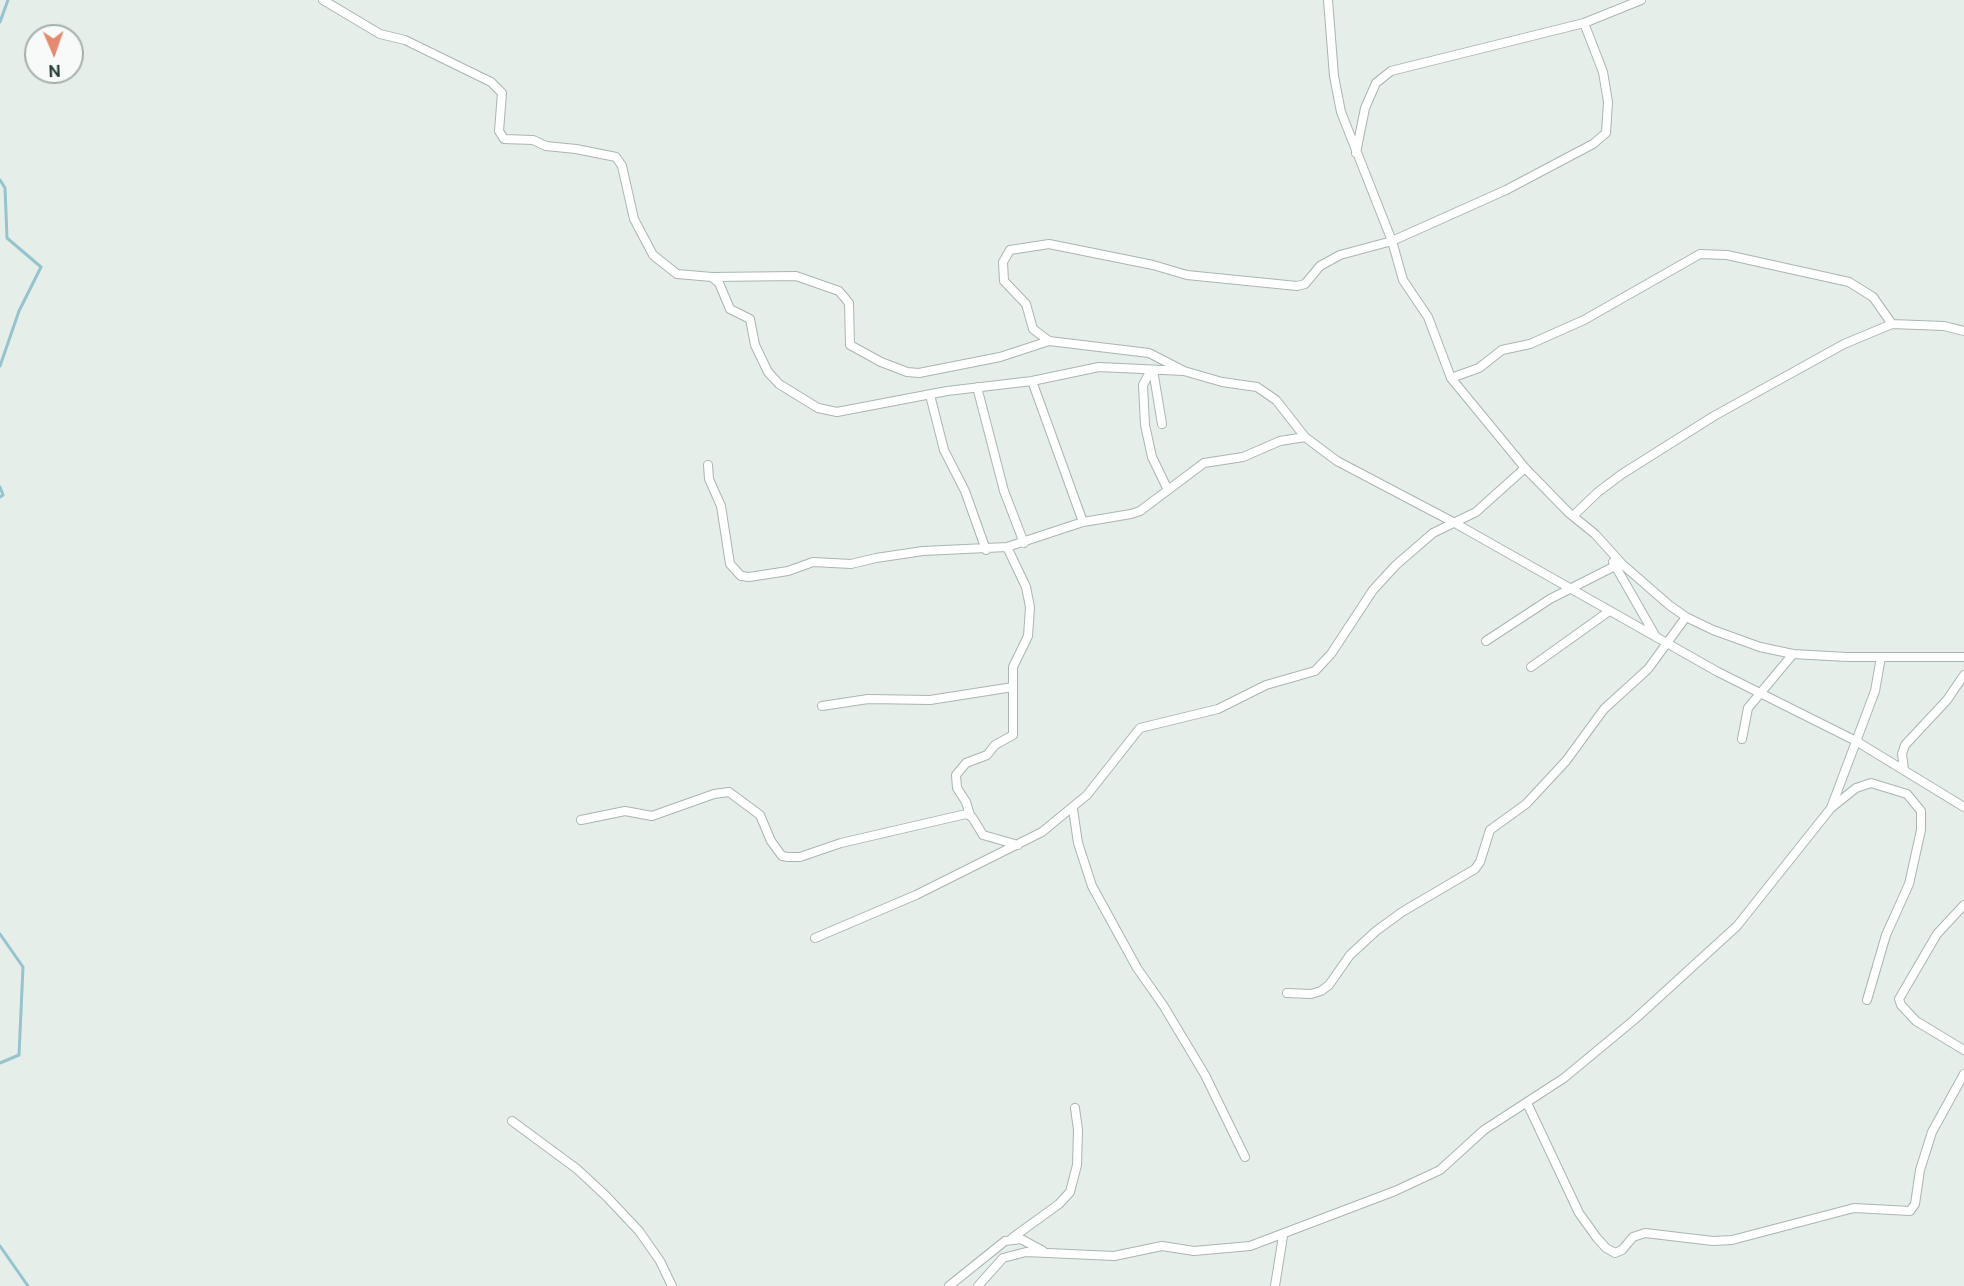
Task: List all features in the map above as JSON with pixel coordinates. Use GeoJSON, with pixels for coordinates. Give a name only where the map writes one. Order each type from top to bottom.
{"type":"FeatureCollection","features":[{"type":"Feature","properties":{"kind":"street"},"geometry":{"type":"LineString","coordinates":[[323,0],[380,34],[405,40],[491,82],[502,93],[499,131],[504,139],[533,140],[546,146],[576,149],[616,158],[622,166],[634,219],[653,255],[677,274],[712,277],[796,276],[834,288],[849,303],[850,345],[881,362],[907,372],[919,373],[1000,357],[1049,341],[1149,354],[1166,360],[1184,371]]}},
{"type":"Feature","properties":{"kind":"street"},"geometry":{"type":"LineString","coordinates":[[1328,0],[1335,87],[1356,156],[1392,242],[1402,280],[1428,318],[1451,378],[1525,468],[1604,543],[1622,564],[1686,617],[1738,640],[1793,654],[1964,657]]}},
{"type":"Feature","properties":{"kind":"street"},"geometry":{"type":"LineString","coordinates":[[1356,156],[1360,121],[1368,99],[1381,77],[1391,71],[1584,23],[1641,0]]}},
{"type":"Feature","properties":{"kind":"street"},"geometry":{"type":"LineString","coordinates":[[1049,341],[1033,329],[1026,304],[1004,281],[1003,262],[1010,250],[1035,245],[1056,245],[1153,265],[1187,275],[1242,279],[1288,287],[1305,284],[1320,266],[1340,255],[1392,242],[1506,190],[1593,144],[1606,133],[1608,112],[1603,72],[1584,23]]}},
{"type":"Feature","properties":{"kind":"street"},"geometry":{"type":"LineString","coordinates":[[1451,378],[1479,368],[1502,350],[1530,344],[1584,320],[1700,254],[1727,255],[1849,282],[1872,297],[1892,324]]}},
{"type":"Feature","properties":{"kind":"street"},"geometry":{"type":"LineString","coordinates":[[712,277],[719,284],[730,309],[750,319],[755,345],[768,372],[779,384],[808,403],[831,412],[977,387],[1032,381],[1099,367],[1184,371],[1264,391],[1276,400],[1305,437],[1337,461],[1453,522],[1667,644],[1758,693],[1856,741],[1964,807]]}},
{"type":"Feature","properties":{"kind":"street"},"geometry":{"type":"LineString","coordinates":[[1574,516],[1598,492],[1622,474],[1714,416],[1829,351],[1892,324],[1944,326],[1964,331]]}},
{"type":"Feature","properties":{"kind":"street"},"geometry":{"type":"LineString","coordinates":[[1152,370],[1162,424]]}},
{"type":"Feature","properties":{"kind":"street"},"geometry":{"type":"LineString","coordinates":[[1152,370],[1143,385],[1145,425],[1152,457],[1167,488]]}},
{"type":"Feature","properties":{"kind":"street"},"geometry":{"type":"LineString","coordinates":[[1032,381],[1083,522]]}},
{"type":"Feature","properties":{"kind":"street"},"geometry":{"type":"LineString","coordinates":[[977,387],[1004,491],[1024,543]]}},
{"type":"Feature","properties":{"kind":"street"},"geometry":{"type":"LineString","coordinates":[[930,395],[944,450],[966,491],[986,550]]}},
{"type":"Feature","properties":{"kind":"street"},"geometry":{"type":"LineString","coordinates":[[708,465],[710,479],[721,506],[730,564],[741,576],[776,574],[813,562],[851,564],[915,552],[986,550],[1024,543],[1083,522],[1140,511],[1167,488],[1204,463],[1243,457],[1280,441],[1305,437]]}},
{"type":"Feature","properties":{"kind":"street"},"geometry":{"type":"LineString","coordinates":[[815,938],[916,895],[1042,832],[1073,809],[1140,728],[1218,709],[1266,685],[1315,671],[1331,654],[1373,590],[1396,565],[1433,533],[1476,512],[1525,468]]}},
{"type":"Feature","properties":{"kind":"street"},"geometry":{"type":"LineString","coordinates":[[1604,543],[1657,638]]}},
{"type":"Feature","properties":{"kind":"street"},"geometry":{"type":"LineString","coordinates":[[1007,547],[1026,587],[1030,607],[1028,636],[1013,667],[1013,735],[995,745],[987,755],[966,763],[956,775],[957,788],[983,835],[1018,845]]}},
{"type":"Feature","properties":{"kind":"street"},"geometry":{"type":"LineString","coordinates":[[1486,641],[1568,589],[1615,566]]}},
{"type":"Feature","properties":{"kind":"street"},"geometry":{"type":"LineString","coordinates":[[1531,667],[1608,612]]}},
{"type":"Feature","properties":{"kind":"street"},"geometry":{"type":"LineString","coordinates":[[1287,993],[1311,994],[1321,991],[1329,985],[1350,955],[1376,931],[1402,912],[1475,869],[1480,862],[1490,830],[1526,804],[1566,761],[1604,709],[1639,680],[1686,617]]}},
{"type":"Feature","properties":{"kind":"street"},"geometry":{"type":"LineString","coordinates":[[1742,739],[1744,716],[1758,693],[1793,654]]}},
{"type":"Feature","properties":{"kind":"street"},"geometry":{"type":"LineString","coordinates":[[1831,808],[1875,691],[1881,657]]}},
{"type":"Feature","properties":{"kind":"street"},"geometry":{"type":"LineString","coordinates":[[1904,770],[1902,754],[1905,745],[1947,699],[1964,675]]}},
{"type":"Feature","properties":{"kind":"street"},"geometry":{"type":"LineString","coordinates":[[822,706],[868,699],[930,700],[1013,687]]}},
{"type":"Feature","properties":{"kind":"street"},"geometry":{"type":"LineString","coordinates":[[978,1286],[1003,1258],[1012,1254],[1043,1251],[1114,1256],[1173,1246],[1202,1251],[1250,1246],[1283,1236],[1395,1191],[1440,1170],[1484,1130],[1527,1103],[1590,1057],[1648,1007],[1678,977],[1727,938],[1831,808],[1856,788],[1871,783],[1907,794],[1921,811],[1922,820],[1909,884],[1886,935],[1867,1000]]}},
{"type":"Feature","properties":{"kind":"street"},"geometry":{"type":"LineString","coordinates":[[581,820],[625,811],[652,816],[729,792],[760,815],[771,841],[782,856],[794,858],[841,843],[955,816],[970,815]]}},
{"type":"Feature","properties":{"kind":"street"},"geometry":{"type":"LineString","coordinates":[[1073,809],[1078,843],[1092,886],[1137,968],[1163,1005],[1205,1075],[1245,1157]]}},
{"type":"Feature","properties":{"kind":"street"},"geometry":{"type":"LineString","coordinates":[[1964,905],[1937,934],[1899,999],[1901,1005],[1916,1021],[1964,1050]]}},
{"type":"Feature","properties":{"kind":"street"},"geometry":{"type":"LineString","coordinates":[[1527,1103],[1579,1213],[1597,1238],[1615,1252],[1622,1250],[1633,1238],[1645,1233],[1713,1241],[1732,1240],[1854,1208],[1910,1211],[1915,1204],[1920,1170],[1932,1132],[1964,1074]]}},
{"type":"Feature","properties":{"kind":"street"},"geometry":{"type":"LineString","coordinates":[[949,1286],[998,1246],[1059,1204],[1070,1192],[1077,1165],[1078,1130],[1075,1108]]}},
{"type":"Feature","properties":{"kind":"street"},"geometry":{"type":"LineString","coordinates":[[512,1120],[578,1169],[606,1196],[639,1231],[660,1261],[672,1286]]}},
{"type":"Feature","properties":{"kind":"street"},"geometry":{"type":"LineString","coordinates":[[1275,1286],[1283,1236]]}},
{"type":"Feature","properties":{"kind":"street"},"geometry":{"type":"LineString","coordinates":[[1012,1238],[1021,1239],[1043,1251]]}},
{"type":"Feature","properties":{"kind":"waterway"},"geometry":{"type":"LineString","coordinates":[[0,22],[8,0]]}},
{"type":"Feature","properties":{"kind":"waterway"},"geometry":{"type":"LineString","coordinates":[[0,180],[5,188],[7,238],[41,267],[19,311],[0,366]]}},
{"type":"Feature","properties":{"kind":"waterway"},"geometry":{"type":"LineString","coordinates":[[0,487],[3,495],[0,497]]}},
{"type":"Feature","properties":{"kind":"waterway"},"geometry":{"type":"LineString","coordinates":[[0,934],[23,967],[19,1055],[0,1063]]}},
{"type":"Feature","properties":{"kind":"waterway"},"geometry":{"type":"LineString","coordinates":[[0,1246],[28,1286]]}}]}
